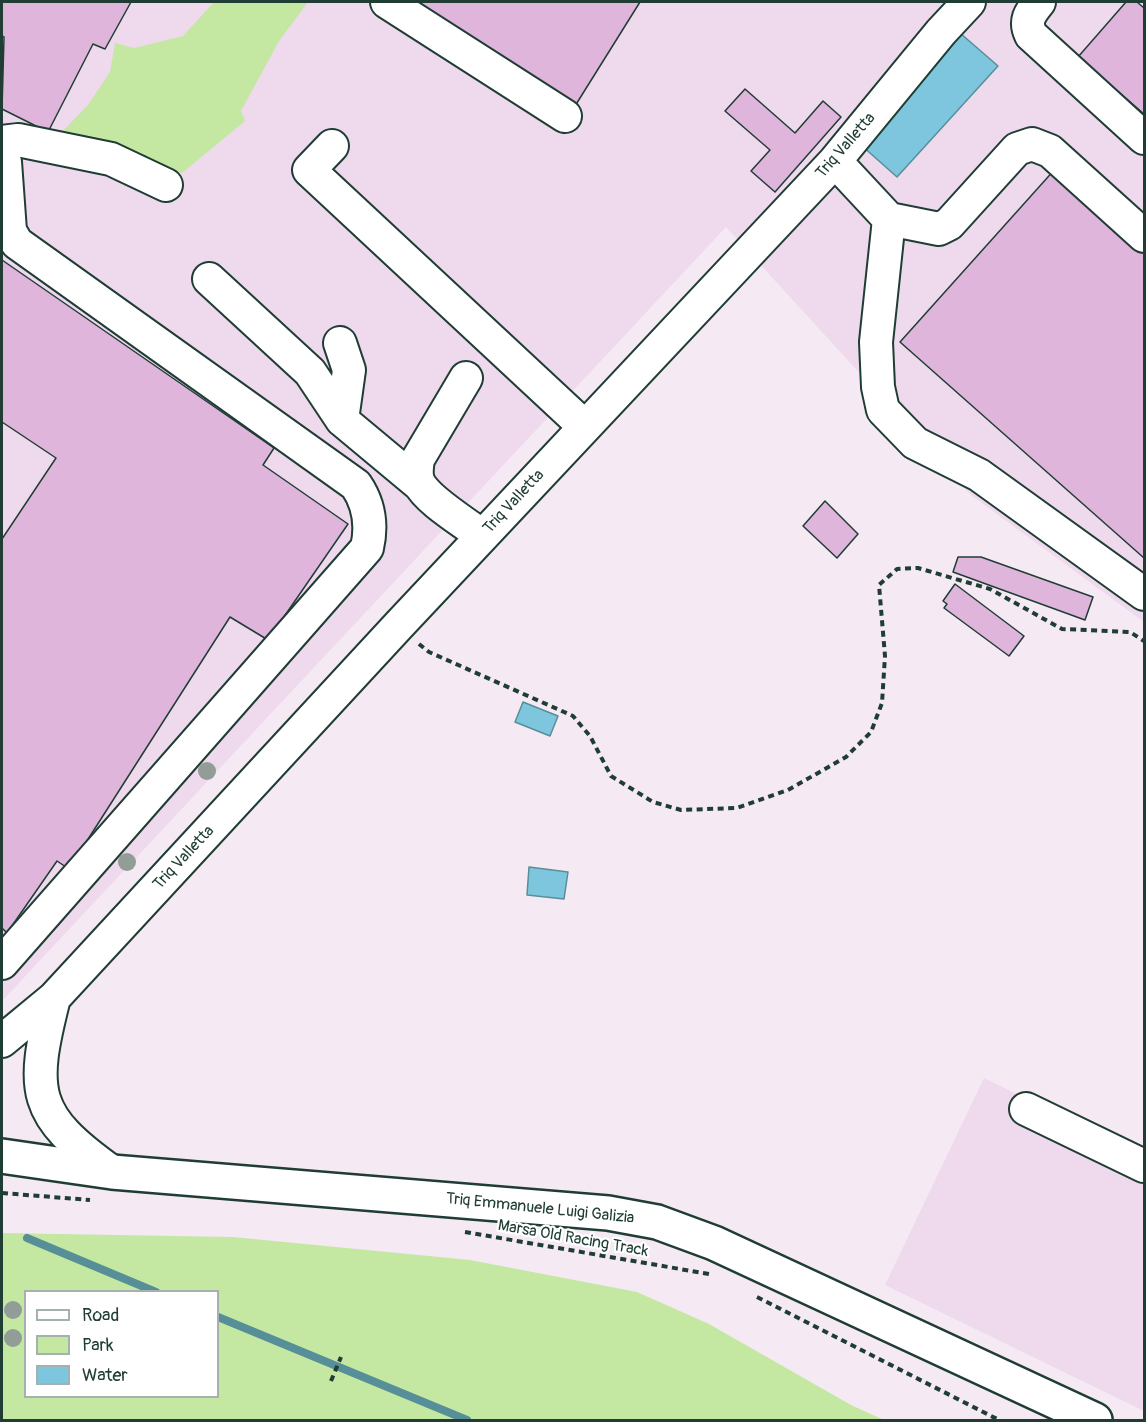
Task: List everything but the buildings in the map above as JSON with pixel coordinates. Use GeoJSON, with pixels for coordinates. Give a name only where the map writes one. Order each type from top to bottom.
{"type":"FeatureCollection","features":[{"type":"Feature","properties":{"kind":"main road","name":"Triq Emmanuele Luigi Galizia"},"geometry":{"type":"LineString","coordinates":[[6,1156],[112,1172],[608,1213],[657,1222],[723,1248],[1095,1420]]}},
{"type":"Feature","properties":{"kind":"street"},"geometry":{"type":"LineString","coordinates":[[387,2],[565,116]]}},
{"type":"Feature","properties":{"kind":"street","name":"Triq Valletta"},"geometry":{"type":"LineString","coordinates":[[2,1041],[54,998],[482,536],[835,161],[941,32],[969,2]]}},
{"type":"Feature","properties":{"kind":"street"},"geometry":{"type":"LineString","coordinates":[[1039,2],[1029,16],[1028,28],[1031,35],[1144,138]]}},
{"type":"Feature","properties":{"kind":"street"},"geometry":{"type":"LineString","coordinates":[[2,142],[18,140],[111,159],[166,185]]}},
{"type":"Feature","properties":{"kind":"street"},"geometry":{"type":"LineString","coordinates":[[835,161],[889,219],[939,229],[949,224],[1017,149],[1032,144],[1050,151],[1144,236]]}},
{"type":"Feature","properties":{"kind":"street"},"geometry":{"type":"LineString","coordinates":[[332,146],[309,170],[585,427]]}},
{"type":"Feature","properties":{"kind":"street"},"geometry":{"type":"LineString","coordinates":[[2,152],[5,162],[10,231],[17,243],[356,485],[366,509],[370,534],[367,548],[2,963]]}},
{"type":"Feature","properties":{"kind":"street"},"geometry":{"type":"LineString","coordinates":[[889,219],[876,342],[878,387],[883,410],[915,443],[989,482],[1144,594]]}},
{"type":"Feature","properties":{"kind":"street"},"geometry":{"type":"LineString","coordinates":[[209,279],[310,372],[342,420],[482,536]]}},
{"type":"Feature","properties":{"kind":"street"},"geometry":{"type":"LineString","coordinates":[[340,343],[349,370],[342,420]]}},
{"type":"Feature","properties":{"kind":"street"},"geometry":{"type":"LineString","coordinates":[[420,485],[416,474],[418,459],[466,378]]}},
{"type":"Feature","properties":{"kind":"street"},"geometry":{"type":"LineString","coordinates":[[54,998],[45,1034],[41,1066],[44,1101],[58,1128],[80,1149],[112,1172]]}},
{"type":"Feature","properties":{"kind":"street","name":"Triq Valletta"},"geometry":{"type":"LineString","coordinates":[[2,1025],[54,998]]}},
{"type":"Feature","properties":{"kind":"street"},"geometry":{"type":"LineString","coordinates":[[1026,1109],[1144,1166]]}},
{"type":"Feature","properties":{"kind":"path"},"geometry":{"type":"LineString","coordinates":[[399,625],[429,652],[573,716],[590,736],[611,776],[653,802],[681,810],[737,808],[788,790],[846,757],[871,732],[882,703],[885,656],[879,585],[897,568],[918,568],[990,589],[1062,629],[1130,632],[1144,641]]}},
{"type":"Feature","properties":{"kind":"path"},"geometry":{"type":"LineString","coordinates":[[2,1193],[95,1201]]}},
{"type":"Feature","properties":{"kind":"path","name":"Marsa Old Racing Track"},"geometry":{"type":"LineString","coordinates":[[458,1231],[713,1275]]}},
{"type":"Feature","properties":{"kind":"path"},"geometry":{"type":"LineString","coordinates":[[755,1297],[999,1420]]}},
{"type":"Feature","properties":{"kind":"path"},"geometry":{"type":"LineString","coordinates":[[331,1381],[341,1357]]}},
{"type":"Feature","properties":{"kind":"shaded area"},"geometry":{"type":"Polygon","coordinates":[[[2,2],[1144,2],[1144,622],[971,495],[726,227],[2,1001],[2,2]]]}},
{"type":"Feature","properties":{"kind":"shaded area"},"geometry":{"type":"Polygon","coordinates":[[[984,1078],[1144,1156],[1144,1411],[885,1285],[984,1078]]]}},
{"type":"Feature","properties":{"kind":"green space"},"geometry":{"type":"Polygon","coordinates":[[[214,2],[308,2],[279,41],[241,111],[245,121],[182,173],[57,137],[88,105],[110,72],[115,43],[134,48],[183,36],[214,2]]]}},
{"type":"Feature","properties":{"kind":"green space"},"geometry":{"type":"Polygon","coordinates":[[[2,1233],[233,1237],[470,1260],[637,1292],[709,1324],[851,1405],[884,1420],[2,1420],[2,1233]]]}},
{"type":"Feature","properties":{"kind":"water"},"geometry":{"type":"Polygon","coordinates":[[[960,33],[998,66],[897,177],[861,145],[960,33]]]}},
{"type":"Feature","properties":{"kind":"water"},"geometry":{"type":"Polygon","coordinates":[[[523,702],[558,716],[550,736],[515,722],[523,702]]]}},
{"type":"Feature","properties":{"kind":"water"},"geometry":{"type":"Polygon","coordinates":[[[529,867],[568,872],[564,899],[527,895],[529,867]]]}},
{"type":"Feature","properties":{"kind":"waterway"},"geometry":{"type":"LineString","coordinates":[[27,1238],[151,1290]]}},
{"type":"Feature","properties":{"kind":"waterway"},"geometry":{"type":"LineString","coordinates":[[219,1317],[467,1420]]}}]}
